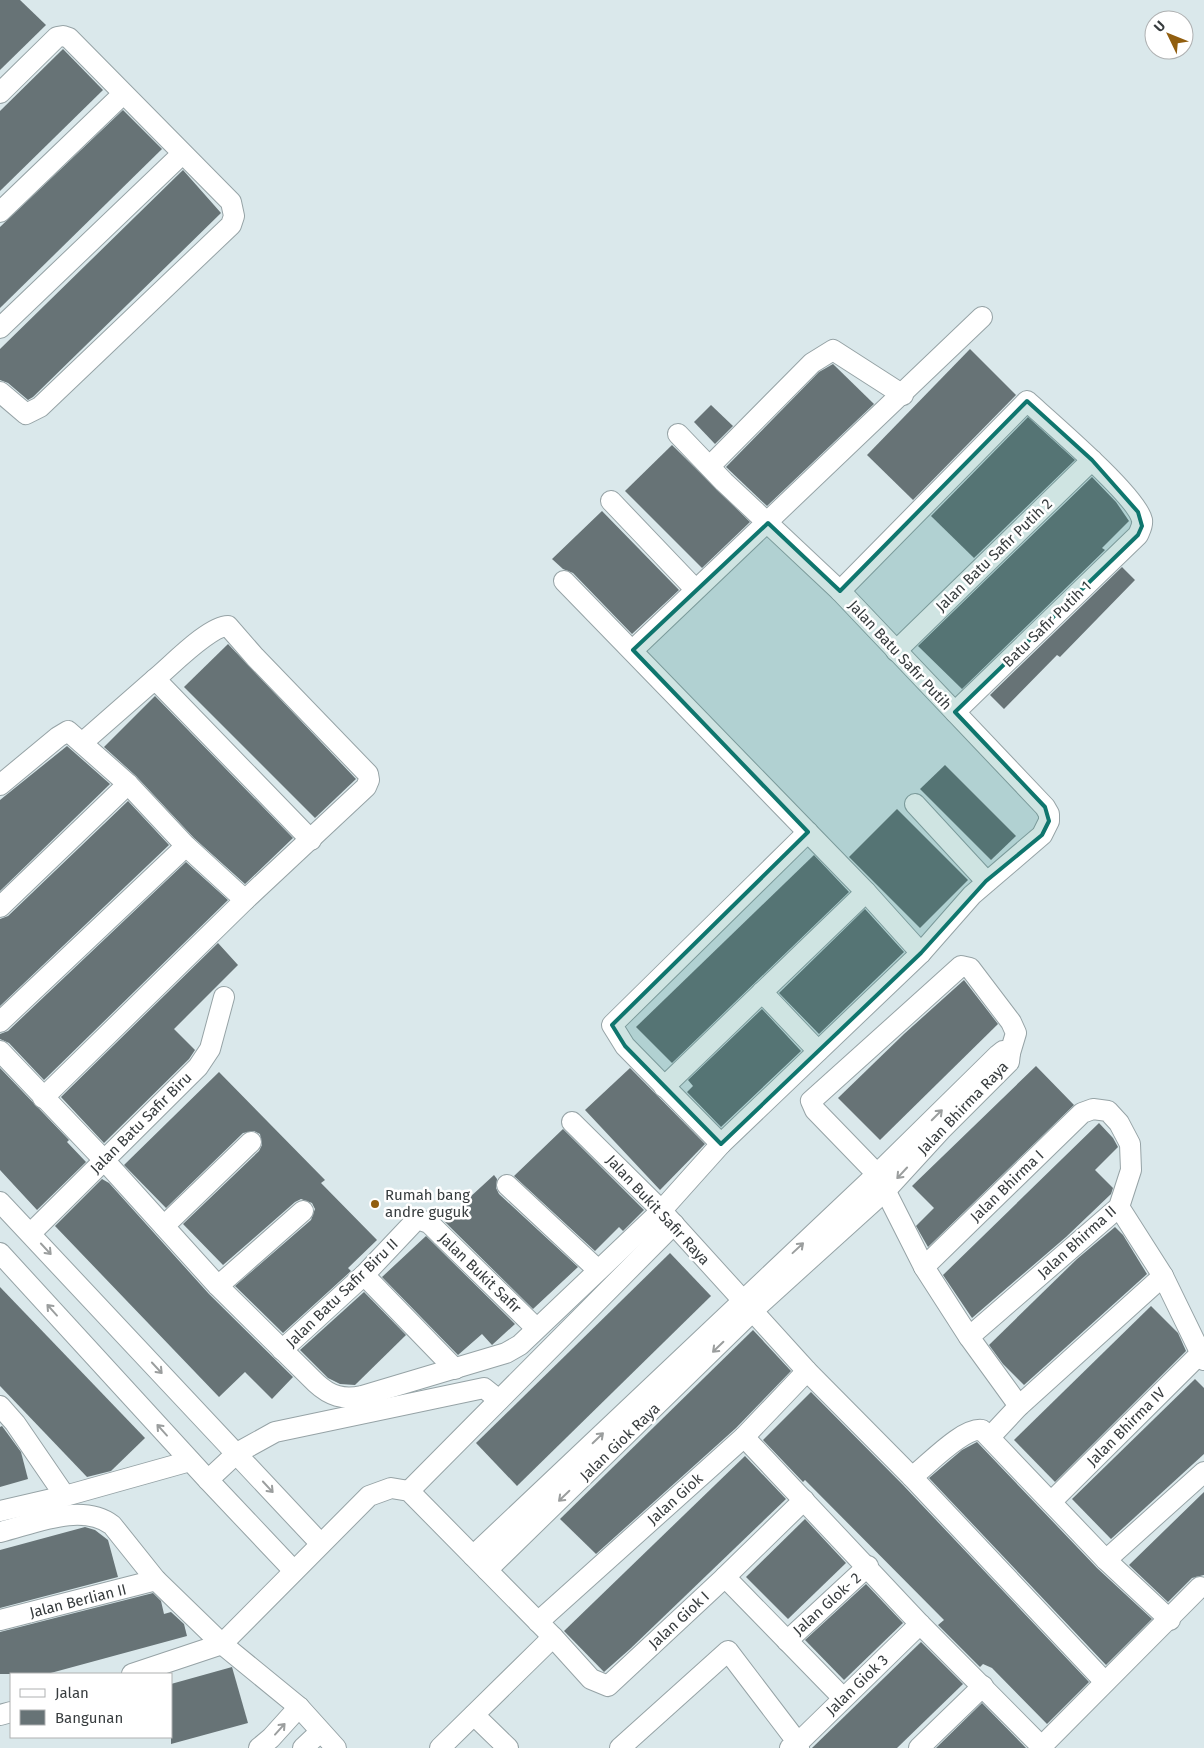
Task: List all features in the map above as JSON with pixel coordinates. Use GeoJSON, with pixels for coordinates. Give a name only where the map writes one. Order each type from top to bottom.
{"type":"FeatureCollection","features":[{"type":"Feature","properties":{"kind":"street"},"geometry":{"type":"LineString","coordinates":[[0,93],[57,37],[69,38],[231,202],[234,216],[231,225],[40,407],[26,414],[0,392]]}},
{"type":"Feature","properties":{"kind":"street"},"geometry":{"type":"LineString","coordinates":[[0,212],[123,94]]}},
{"type":"Feature","properties":{"kind":"street"},"geometry":{"type":"LineString","coordinates":[[0,328],[182,154]]}},
{"type":"Feature","properties":{"kind":"street"},"geometry":{"type":"LineString","coordinates":[[633,650],[695,589],[903,396],[982,318]]}},
{"type":"Feature","properties":{"kind":"street"},"geometry":{"type":"LineString","coordinates":[[710,466],[812,363],[833,350],[903,396]]}},
{"type":"Feature","properties":{"kind":"street"},"geometry":{"type":"LineString","coordinates":[[840,590],[1028,401],[1092,460]]}},
{"type":"Feature","properties":{"kind":"street","name":"Jalan Batu Safir Putih"},"geometry":{"type":"LineString","coordinates":[[678,434],[768,523],[840,590],[1045,807],[1050,821],[1042,835],[986,881]]}},
{"type":"Feature","properties":{"kind":"street","name":"Batu Safir Putih 1"},"geometry":{"type":"LineString","coordinates":[[954,712],[1138,535],[1142,526],[1138,512],[1092,460]]}},
{"type":"Feature","properties":{"kind":"street","name":"Jalan Batu Safir Putih 2"},"geometry":{"type":"LineString","coordinates":[[896,651],[1092,460]]}},
{"type":"Feature","properties":{"kind":"street"},"geometry":{"type":"LineString","coordinates":[[611,501],[695,589]]}},
{"type":"Feature","properties":{"kind":"street"},"geometry":{"type":"LineString","coordinates":[[564,581],[866,892],[921,953]]}},
{"type":"Feature","properties":{"kind":"street"},"geometry":{"type":"LineString","coordinates":[[43,1098],[245,900],[366,787],[369,780],[368,774],[255,657],[231,628],[222,626],[205,636],[82,743]]}},
{"type":"Feature","properties":{"kind":"street"},"geometry":{"type":"LineString","coordinates":[[155,679],[311,840]]}},
{"type":"Feature","properties":{"kind":"street"},"geometry":{"type":"LineString","coordinates":[[0,785],[64,732],[70,732],[128,784],[186,846],[245,900]]}},
{"type":"Feature","properties":{"kind":"street"},"geometry":{"type":"LineString","coordinates":[[0,907],[128,784]]}},
{"type":"Feature","properties":{"kind":"street"},"geometry":{"type":"LineString","coordinates":[[409,1491],[499,1400],[668,1218],[720,1144],[921,953],[986,881],[915,804]]}},
{"type":"Feature","properties":{"kind":"street"},"geometry":{"type":"LineString","coordinates":[[720,1144],[625,1046],[612,1025],[808,832]]}},
{"type":"Feature","properties":{"kind":"street"},"geometry":{"type":"LineString","coordinates":[[0,1022],[186,846]]}},
{"type":"Feature","properties":{"kind":"street"},"geometry":{"type":"LineString","coordinates":[[664,1087],[866,892]]}},
{"type":"Feature","properties":{"kind":"street","name":"Jalan Bhirma Raya"},"geometry":{"type":"LineString","coordinates":[[747,1307],[882,1182],[998,1055],[1004,1051],[1010,1053],[1016,1033],[1011,1022],[970,968],[961,966],[812,1101],[815,1110],[882,1182]]}},
{"type":"Feature","properties":{"kind":"street"},"geometry":{"type":"LineString","coordinates":[[762,992],[818,1051]]}},
{"type":"Feature","properties":{"kind":"street","name":"Jalan Batu Safir Biru"},"geometry":{"type":"LineString","coordinates":[[31,1233],[204,1059],[210,1049],[224,997]]}},
{"type":"Feature","properties":{"kind":"street"},"geometry":{"type":"LineString","coordinates":[[0,1050],[43,1098],[104,1160],[218,1286],[321,1388],[340,1398],[362,1396],[464,1376]]}},
{"type":"Feature","properties":{"kind":"street","name":"Jalan Bhirma II"},"geometry":{"type":"LineString","coordinates":[[969,1337],[1119,1207],[1132,1170],[1130,1144],[1119,1123],[1108,1111],[1093,1109]]}},
{"type":"Feature","properties":{"kind":"street","name":"Jalan Bhirma I"},"geometry":{"type":"LineString","coordinates":[[924,1267],[1082,1113],[1093,1109]]}},
{"type":"Feature","properties":{"kind":"street","name":"Jalan Bukit Safir Raya"},"geometry":{"type":"LineString","coordinates":[[572,1122],[668,1218],[807,1371],[912,1477],[1105,1682]]}},
{"type":"Feature","properties":{"kind":"street"},"geometry":{"type":"LineString","coordinates":[[164,1226],[252,1142]]}},
{"type":"Feature","properties":{"kind":"street"},"geometry":{"type":"LineString","coordinates":[[882,1182],[924,1267],[969,1337],[1019,1406]]}},
{"type":"Feature","properties":{"kind":"street"},"geometry":{"type":"LineString","coordinates":[[507,1185],[598,1270]]}},
{"type":"Feature","properties":{"kind":"street"},"geometry":{"type":"LineString","coordinates":[[0,1202],[31,1233],[211,1467],[294,1571]]}},
{"type":"Feature","properties":{"kind":"street"},"geometry":{"type":"LineString","coordinates":[[1119,1207],[1163,1276],[1202,1356]]}},
{"type":"Feature","properties":{"kind":"street"},"geometry":{"type":"LineString","coordinates":[[218,1286],[302,1211]]}},
{"type":"Feature","properties":{"kind":"street"},"geometry":{"type":"LineString","coordinates":[[0,1511],[211,1467],[275,1432],[464,1376],[513,1350],[598,1270],[668,1218]]}},
{"type":"Feature","properties":{"kind":"street","name":"Jalan Batu Safir Biru II"},"geometry":{"type":"LineString","coordinates":[[282,1350],[364,1274],[417,1219],[424,1220]]}},
{"type":"Feature","properties":{"kind":"street","name":"Jalan Bukit Safir"},"geometry":{"type":"LineString","coordinates":[[424,1220],[536,1328]]}},
{"type":"Feature","properties":{"kind":"street"},"geometry":{"type":"LineString","coordinates":[[0,1253],[211,1467],[320,1543]]}},
{"type":"Feature","properties":{"kind":"street"},"geometry":{"type":"LineString","coordinates":[[364,1274],[464,1376],[499,1400]]}},
{"type":"Feature","properties":{"kind":"street"},"geometry":{"type":"LineString","coordinates":[[990,1437],[1019,1406],[1163,1276]]}},
{"type":"Feature","properties":{"kind":"street","name":"Jalan Giok Raya"},"geometry":{"type":"LineString","coordinates":[[487,1570],[532,1514],[747,1307]]}},
{"type":"Feature","properties":{"kind":"street","name":"Jalan Bhirma IV"},"geometry":{"type":"LineString","coordinates":[[1051,1502],[1202,1356]]}},
{"type":"Feature","properties":{"kind":"street","name":"Jalan Giok"},"geometry":{"type":"LineString","coordinates":[[538,1622],[744,1437],[807,1371]]}},
{"type":"Feature","properties":{"kind":"street"},"geometry":{"type":"LineString","coordinates":[[3,1413],[65,1496]]}},
{"type":"Feature","properties":{"kind":"street"},"geometry":{"type":"LineString","coordinates":[[912,1477],[969,1430],[982,1430],[1106,1560],[1170,1620]]}},
{"type":"Feature","properties":{"kind":"street"},"geometry":{"type":"LineString","coordinates":[[744,1437],[868,1566],[920,1624],[1041,1747],[1170,1620],[1200,1587]]}},
{"type":"Feature","properties":{"kind":"street"},"geometry":{"type":"LineString","coordinates":[[1106,1560],[1204,1472]]}},
{"type":"Feature","properties":{"kind":"street"},"geometry":{"type":"LineString","coordinates":[[135,1673],[222,1644],[320,1543],[369,1496],[391,1488],[409,1491],[553,1637],[440,1748]]}},
{"type":"Feature","properties":{"kind":"street","name":"Jalan Giok I"},"geometry":{"type":"LineString","coordinates":[[553,1637],[591,1679],[604,1686],[608,1686],[804,1500]]}},
{"type":"Feature","properties":{"kind":"street","name":"Jalan Giok Raya"},"geometry":{"type":"LineString","coordinates":[[474,1556],[532,1514]]}},
{"type":"Feature","properties":{"kind":"street"},"geometry":{"type":"LineString","coordinates":[[0,1532],[67,1515],[88,1515],[104,1519],[112,1525],[156,1580],[222,1644],[299,1707],[336,1748]]}},
{"type":"Feature","properties":{"kind":"street","name":"Jalan Glok- 2"},"geometry":{"type":"LineString","coordinates":[[786,1641],[868,1566]]}},
{"type":"Feature","properties":{"kind":"street"},"geometry":{"type":"LineString","coordinates":[[725,1577],[843,1698]]}},
{"type":"Feature","properties":{"kind":"street","name":"Jalan Berlian II"},"geometry":{"type":"LineString","coordinates":[[0,1620],[156,1580]]}},
{"type":"Feature","properties":{"kind":"street","name":"Jalan Giok 3"},"geometry":{"type":"LineString","coordinates":[[796,1746],[920,1624]]}},
{"type":"Feature","properties":{"kind":"street"},"geometry":{"type":"LineString","coordinates":[[620,1748],[728,1651],[796,1746]]}},
{"type":"Feature","properties":{"kind":"street"},"geometry":{"type":"LineString","coordinates":[[919,1748],[983,1686]]}},
{"type":"Feature","properties":{"kind":"street"},"geometry":{"type":"LineString","coordinates":[[259,1748],[271,1738],[299,1707]]}},
{"type":"Feature","properties":{"kind":"street"},"geometry":{"type":"LineString","coordinates":[[474,1715],[508,1748]]}},
{"type":"Feature","properties":{"kind":"street"},"geometry":{"type":"LineString","coordinates":[[304,1748],[320,1732]]}},
{"type":"Feature","properties":{"kind":"highlighted area"},"geometry":{"type":"Polygon","coordinates":[[[1027,401],[1092,460],[1138,512],[1142,526],[1138,535],[955,712],[1045,807],[1049,821],[1042,835],[986,881],[921,953],[721,1144],[625,1046],[612,1025],[808,832],[633,650],[768,523],[840,591],[1027,401]]]}},
{"type":"Feature","properties":{"kind":"building"},"geometry":{"type":"Polygon","coordinates":[[[0,0],[20,0],[46,25],[0,70],[0,0]]]}},
{"type":"Feature","properties":{"kind":"building"},"geometry":{"type":"Polygon","coordinates":[[[63,49],[103,90],[0,191],[0,111],[63,49]]]}},
{"type":"Feature","properties":{"kind":"building"},"geometry":{"type":"Polygon","coordinates":[[[123,110],[162,149],[0,308],[0,227],[123,110]]]}},
{"type":"Feature","properties":{"kind":"building"},"geometry":{"type":"Polygon","coordinates":[[[183,170],[221,213],[33,397],[28,400],[8,383],[0,380],[0,349],[183,170]]]}},
{"type":"Feature","properties":{"kind":"building"},"geometry":{"type":"Polygon","coordinates":[[[970,349],[1016,395],[913,500],[867,455],[970,349]]]}},
{"type":"Feature","properties":{"kind":"building"},"geometry":{"type":"Polygon","coordinates":[[[833,364],[874,404],[767,506],[726,467],[819,372],[833,364]]]}},
{"type":"Feature","properties":{"kind":"building"},"geometry":{"type":"Polygon","coordinates":[[[711,405],[733,426],[715,444],[694,422],[711,405]]]}},
{"type":"Feature","properties":{"kind":"building"},"geometry":{"type":"Polygon","coordinates":[[[1028,417],[1075,460],[974,558],[931,516],[1028,417]]]}},
{"type":"Feature","properties":{"kind":"building"},"geometry":{"type":"Polygon","coordinates":[[[672,445],[750,522],[702,568],[625,491],[672,445]]]}},
{"type":"Feature","properties":{"kind":"building"},"geometry":{"type":"Polygon","coordinates":[[[1092,477],[1116,502],[1129,521],[1102,548],[1105,550],[962,689],[918,646],[1092,477]]]}},
{"type":"Feature","properties":{"kind":"building"},"geometry":{"type":"Polygon","coordinates":[[[602,511],[679,590],[632,634],[573,573],[563,569],[552,559],[602,511]]]}},
{"type":"Feature","properties":{"kind":"building"},"geometry":{"type":"Polygon","coordinates":[[[1122,567],[1135,580],[1060,657],[1057,655],[1004,709],[990,695],[1122,567]]]}},
{"type":"Feature","properties":{"kind":"building"},"geometry":{"type":"Polygon","coordinates":[[[228,644],[356,779],[315,818],[184,687],[228,644]]]}},
{"type":"Feature","properties":{"kind":"building"},"geometry":{"type":"Polygon","coordinates":[[[155,696],[293,838],[245,884],[194,838],[136,776],[104,747],[155,696]]]}},
{"type":"Feature","properties":{"kind":"building"},"geometry":{"type":"Polygon","coordinates":[[[67,746],[110,784],[0,891],[0,800],[67,746]]]}},
{"type":"Feature","properties":{"kind":"building"},"geometry":{"type":"Polygon","coordinates":[[[945,765],[1016,836],[991,860],[920,789],[945,765]]]}},
{"type":"Feature","properties":{"kind":"building"},"geometry":{"type":"Polygon","coordinates":[[[128,801],[169,845],[0,1006],[0,919],[8,916],[128,801]]]}},
{"type":"Feature","properties":{"kind":"building"},"geometry":{"type":"Polygon","coordinates":[[[897,809],[968,880],[920,928],[849,857],[897,809]]]}},
{"type":"Feature","properties":{"kind":"building"},"geometry":{"type":"Polygon","coordinates":[[[814,855],[849,892],[672,1063],[636,1027],[814,855]]]}},
{"type":"Feature","properties":{"kind":"building"},"geometry":{"type":"Polygon","coordinates":[[[186,862],[228,900],[44,1080],[9,1043],[0,1039],[0,1034],[8,1031],[186,862]]]}},
{"type":"Feature","properties":{"kind":"building"},"geometry":{"type":"Polygon","coordinates":[[[865,909],[904,952],[819,1034],[779,993],[865,909]]]}},
{"type":"Feature","properties":{"kind":"building"},"geometry":{"type":"Polygon","coordinates":[[[218,943],[238,965],[174,1029],[195,1050],[189,1059],[104,1143],[61,1097],[218,943]]]}},
{"type":"Feature","properties":{"kind":"building"},"geometry":{"type":"Polygon","coordinates":[[[964,980],[998,1024],[880,1140],[838,1098],[904,1034],[964,980]]]}},
{"type":"Feature","properties":{"kind":"building"},"geometry":{"type":"Polygon","coordinates":[[[762,1009],[801,1051],[721,1127],[687,1092],[693,1086],[688,1080],[762,1009]]]}},
{"type":"Feature","properties":{"kind":"building"},"geometry":{"type":"Polygon","coordinates":[[[1036,1066],[1074,1105],[928,1247],[916,1226],[934,1208],[912,1186],[1036,1066]]]}},
{"type":"Feature","properties":{"kind":"building"},"geometry":{"type":"Polygon","coordinates":[[[0,1068],[69,1140],[67,1142],[86,1162],[37,1210],[0,1170],[0,1068]]]}},
{"type":"Feature","properties":{"kind":"building"},"geometry":{"type":"Polygon","coordinates":[[[630,1068],[705,1144],[660,1190],[585,1110],[630,1068]]]}},
{"type":"Feature","properties":{"kind":"building"},"geometry":{"type":"Polygon","coordinates":[[[219,1072],[325,1180],[321,1183],[377,1240],[348,1268],[351,1271],[283,1333],[235,1286],[311,1220],[315,1209],[312,1203],[301,1199],[295,1202],[223,1265],[183,1224],[259,1151],[262,1145],[260,1134],[254,1131],[243,1133],[166,1208],[124,1165],[219,1072]]]}},
{"type":"Feature","properties":{"kind":"building"},"geometry":{"type":"Polygon","coordinates":[[[1099,1123],[1113,1138],[1118,1147],[1095,1170],[1113,1188],[1111,1194],[1066,1237],[972,1318],[943,1275],[1099,1123]]]}},
{"type":"Feature","properties":{"kind":"building"},"geometry":{"type":"Polygon","coordinates":[[[563,1129],[644,1210],[623,1231],[619,1227],[595,1251],[514,1176],[563,1129]]]}},
{"type":"Feature","properties":{"kind":"building"},"geometry":{"type":"Polygon","coordinates":[[[494,1175],[497,1179],[496,1188],[499,1194],[578,1267],[533,1309],[444,1221],[494,1175]]]}},
{"type":"Feature","properties":{"kind":"building"},"geometry":{"type":"Polygon","coordinates":[[[102,1179],[109,1183],[209,1294],[293,1377],[272,1399],[245,1372],[219,1397],[55,1226],[102,1179]]]}},
{"type":"Feature","properties":{"kind":"building"},"geometry":{"type":"Polygon","coordinates":[[[1115,1227],[1123,1235],[1147,1274],[1024,1385],[1003,1364],[989,1345],[1077,1259],[1115,1227]]]}},
{"type":"Feature","properties":{"kind":"building"},"geometry":{"type":"Polygon","coordinates":[[[426,1236],[515,1324],[492,1345],[482,1334],[458,1355],[382,1277],[426,1236]]]}},
{"type":"Feature","properties":{"kind":"building"},"geometry":{"type":"Polygon","coordinates":[[[670,1253],[711,1296],[517,1486],[476,1443],[670,1253]]]}},
{"type":"Feature","properties":{"kind":"building"},"geometry":{"type":"Polygon","coordinates":[[[0,1287],[145,1438],[111,1471],[87,1477],[0,1386],[0,1287]]]}},
{"type":"Feature","properties":{"kind":"building"},"geometry":{"type":"Polygon","coordinates":[[[364,1292],[406,1335],[355,1385],[340,1384],[328,1378],[300,1350],[364,1292]]]}},
{"type":"Feature","properties":{"kind":"building"},"geometry":{"type":"Polygon","coordinates":[[[1151,1306],[1178,1333],[1186,1351],[1055,1482],[1014,1440],[1151,1306]]]}},
{"type":"Feature","properties":{"kind":"building"},"geometry":{"type":"Polygon","coordinates":[[[753,1330],[791,1371],[736,1428],[596,1554],[560,1519],[753,1330]]]}},
{"type":"Feature","properties":{"kind":"building"},"geometry":{"type":"Polygon","coordinates":[[[1195,1379],[1204,1388],[1204,1454],[1111,1539],[1072,1499],[1195,1379]]]}},
{"type":"Feature","properties":{"kind":"building"},"geometry":{"type":"Polygon","coordinates":[[[811,1392],[903,1485],[1089,1682],[1047,1724],[992,1668],[983,1664],[980,1667],[938,1625],[944,1620],[805,1480],[803,1482],[763,1440],[811,1392]]]}},
{"type":"Feature","properties":{"kind":"building"},"geometry":{"type":"Polygon","coordinates":[[[2,1426],[21,1452],[28,1479],[0,1487],[0,1427],[2,1426]]]}},
{"type":"Feature","properties":{"kind":"building"},"geometry":{"type":"Polygon","coordinates":[[[977,1442],[1097,1568],[1152,1619],[1106,1665],[929,1478],[962,1450],[977,1442]]]}},
{"type":"Feature","properties":{"kind":"building"},"geometry":{"type":"Polygon","coordinates":[[[745,1456],[786,1499],[604,1672],[564,1631],[745,1456]]]}},
{"type":"Feature","properties":{"kind":"building"},"geometry":{"type":"Polygon","coordinates":[[[1204,1492],[1204,1575],[1192,1578],[1168,1602],[1129,1565],[1204,1492]]]}},
{"type":"Feature","properties":{"kind":"building"},"geometry":{"type":"Polygon","coordinates":[[[805,1519],[846,1563],[788,1619],[746,1577],[805,1519]]]}},
{"type":"Feature","properties":{"kind":"building"},"geometry":{"type":"Polygon","coordinates":[[[85,1527],[95,1530],[108,1540],[118,1577],[0,1608],[0,1550],[85,1527]]]}},
{"type":"Feature","properties":{"kind":"building"},"geometry":{"type":"Polygon","coordinates":[[[866,1584],[903,1623],[844,1680],[805,1640],[866,1584]]]}},
{"type":"Feature","properties":{"kind":"building"},"geometry":{"type":"Polygon","coordinates":[[[153,1593],[161,1601],[164,1614],[171,1612],[184,1624],[187,1636],[51,1673],[0,1674],[0,1632],[153,1593]]]}},
{"type":"Feature","properties":{"kind":"building"},"geometry":{"type":"Polygon","coordinates":[[[921,1642],[963,1684],[897,1748],[812,1748],[921,1642]]]}},
{"type":"Feature","properties":{"kind":"building"},"geometry":{"type":"Polygon","coordinates":[[[232,1667],[248,1723],[171,1744],[172,1684],[232,1667]]]}},
{"type":"Feature","properties":{"kind":"building"},"geometry":{"type":"Polygon","coordinates":[[[982,1703],[1026,1748],[936,1748],[982,1703]]]}},
{"type":"Feature","properties":{"kind":"place","name":"Rumah bang andre guguk"},"geometry":{"type":"Point","coordinates":[375,1204]}}]}
